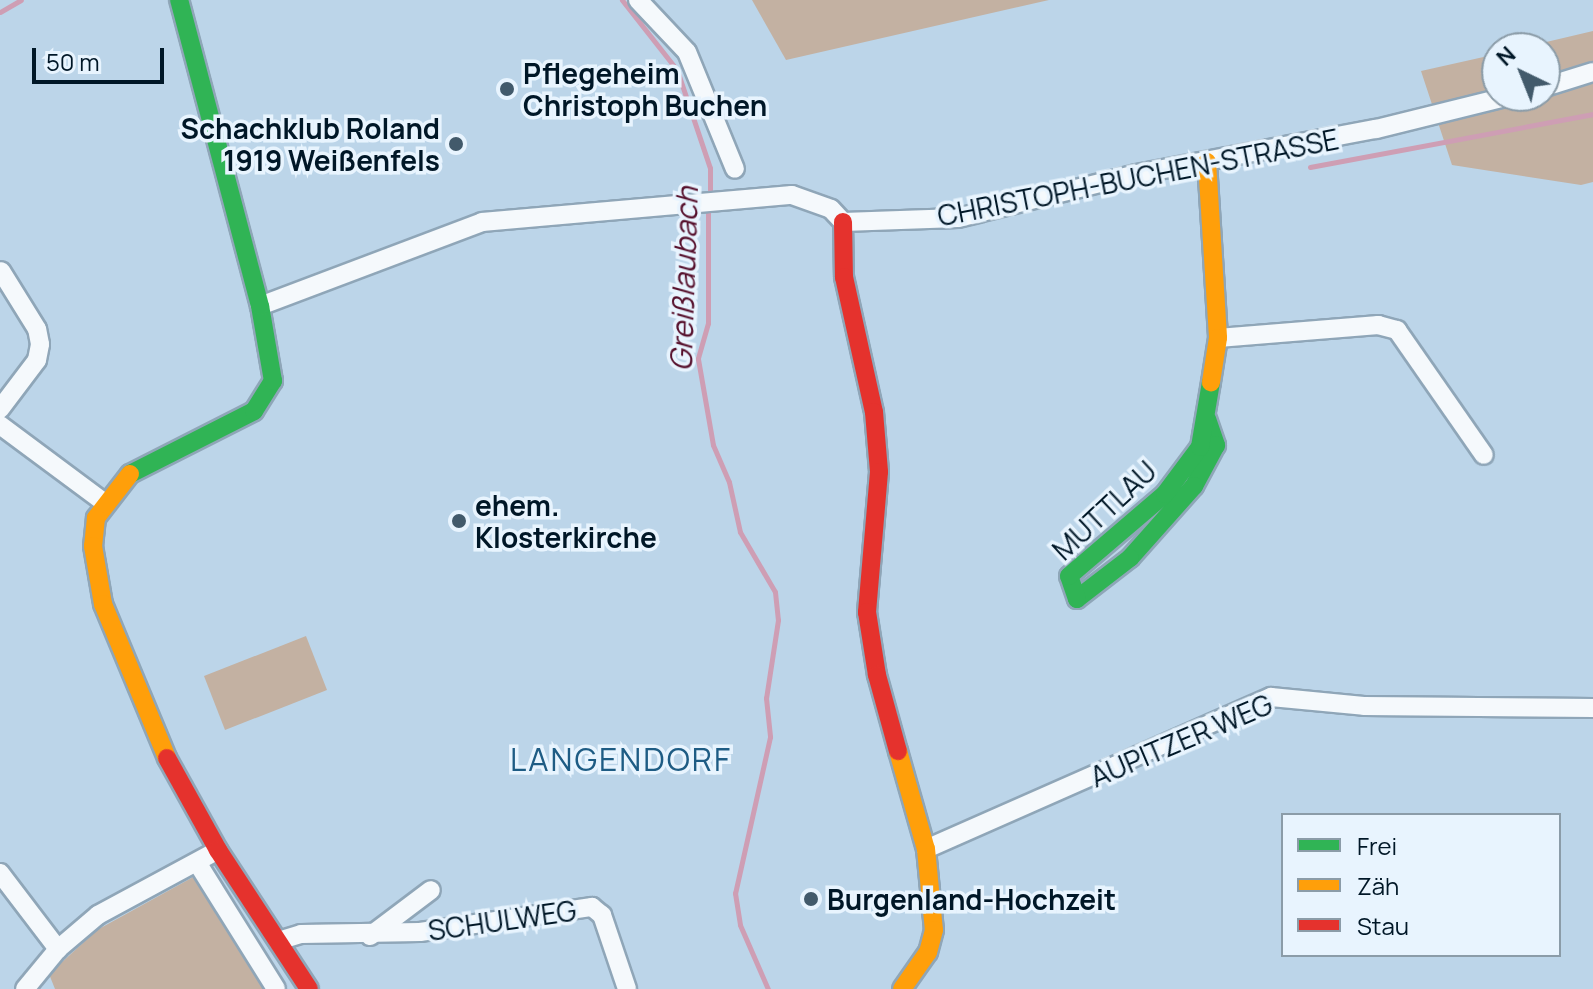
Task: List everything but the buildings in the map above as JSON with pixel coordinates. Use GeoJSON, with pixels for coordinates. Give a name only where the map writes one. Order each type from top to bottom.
{"type":"FeatureCollection","features":[{"type":"Feature","properties":{"kind":"street"},"geometry":{"type":"LineString","coordinates":[[179,0],[272,356],[268,393],[254,411],[130,474],[96,518],[93,546],[103,604],[167,759],[218,850],[309,989]]}},
{"type":"Feature","properties":{"kind":"street"},"geometry":{"type":"LineString","coordinates":[[638,0],[687,52],[735,169]]}},
{"type":"Feature","properties":{"kind":"street"},"geometry":{"type":"LineString","coordinates":[[1561,82],[1593,72]]}},
{"type":"Feature","properties":{"kind":"street","name":"CHRISTOPH-BUCHEN-STRASSE"},"geometry":{"type":"LineString","coordinates":[[843,222],[958,218],[1137,174],[1207,162],[1481,102]]}},
{"type":"Feature","properties":{"kind":"street","name":"MUTTLAU"},"geometry":{"type":"LineString","coordinates":[[1207,162],[1218,338],[1207,389],[1207,419],[1216,445],[1194,486],[1130,558],[1077,599],[1072,595],[1069,576],[1110,546],[1188,469],[1207,419]]}},
{"type":"Feature","properties":{"kind":"street"},"geometry":{"type":"LineString","coordinates":[[260,306],[482,222],[792,195],[814,200],[843,222],[844,277],[874,412],[879,472],[867,612],[877,675],[926,849],[934,930],[923,961],[902,989]]}},
{"type":"Feature","properties":{"kind":"street"},"geometry":{"type":"LineString","coordinates":[[0,409],[37,360],[40,344],[37,329],[1,271]]}},
{"type":"Feature","properties":{"kind":"street"},"geometry":{"type":"LineString","coordinates":[[1218,338],[1378,325],[1397,330],[1484,455]]}},
{"type":"Feature","properties":{"kind":"street"},"geometry":{"type":"LineString","coordinates":[[0,425],[105,503]]}},
{"type":"Feature","properties":{"kind":"street","name":"AUPITZER WEG"},"geometry":{"type":"LineString","coordinates":[[926,849],[1271,697],[1364,706],[1593,708]]}},
{"type":"Feature","properties":{"kind":"street"},"geometry":{"type":"LineString","coordinates":[[25,989],[58,949],[109,909],[198,864],[218,850]]}},
{"type":"Feature","properties":{"kind":"street"},"geometry":{"type":"LineString","coordinates":[[198,864],[276,989]]}},
{"type":"Feature","properties":{"kind":"street"},"geometry":{"type":"LineString","coordinates":[[0,873],[58,949]]}},
{"type":"Feature","properties":{"kind":"street","name":"SCHULWEG"},"geometry":{"type":"LineString","coordinates":[[370,936],[431,890]]}},
{"type":"Feature","properties":{"kind":"street","name":"SCHULWEG"},"geometry":{"type":"LineString","coordinates":[[278,941],[301,934],[370,936],[592,907],[602,915],[627,989]]}},
{"type":"Feature","properties":{"kind":"shaded area"},"geometry":{"type":"Polygon","coordinates":[[[752,0],[1049,0],[786,60],[752,0]]]}},
{"type":"Feature","properties":{"kind":"shaded area"},"geometry":{"type":"Polygon","coordinates":[[[1593,31],[1593,182],[1581,185],[1452,165],[1421,71],[1481,58],[1481,112],[1561,112],[1561,39],[1593,31]]]}},
{"type":"Feature","properties":{"kind":"shaded area"},"geometry":{"type":"Polygon","coordinates":[[[306,636],[327,690],[225,730],[204,676],[306,636]]]}},
{"type":"Feature","properties":{"kind":"shaded area"},"geometry":{"type":"Polygon","coordinates":[[[195,876],[264,989],[55,989],[49,974],[97,930],[195,876]]]}},
{"type":"Feature","properties":{"kind":"waterway"},"geometry":{"type":"LineString","coordinates":[[0,12],[21,0]]}},
{"type":"Feature","properties":{"kind":"waterway","name":"Greißlaubach"},"geometry":{"type":"LineString","coordinates":[[622,0],[677,70],[710,168],[710,197]]}},
{"type":"Feature","properties":{"kind":"waterway"},"geometry":{"type":"LineString","coordinates":[[1310,167],[1593,114]]}},
{"type":"Feature","properties":{"kind":"waterway","name":"Greißlaubach"},"geometry":{"type":"LineString","coordinates":[[708,206],[708,323],[698,359],[713,445],[729,482],[740,532],[775,592],[778,620],[766,698],[770,737],[735,893],[740,925],[768,989]]}},
{"type":"Feature","properties":{"kind":"traffic: fast"},"geometry":{"type":"LineString","coordinates":[[130,474],[254,411],[273,381],[260,306],[179,0]]}},
{"type":"Feature","properties":{"kind":"traffic: fast"},"geometry":{"type":"LineString","coordinates":[[1207,419],[1216,445],[1194,486],[1130,558],[1077,599],[1069,576],[1165,494],[1200,447],[1211,382]]}},
{"type":"Feature","properties":{"kind":"traffic: slow"},"geometry":{"type":"LineString","coordinates":[[1207,162],[1218,338],[1211,382]]}},
{"type":"Feature","properties":{"kind":"traffic: slow"},"geometry":{"type":"LineString","coordinates":[[130,474],[96,518],[93,546],[103,604],[167,758]]}},
{"type":"Feature","properties":{"kind":"traffic: slow"},"geometry":{"type":"LineString","coordinates":[[898,751],[926,849],[934,930],[928,952],[902,989]]}},
{"type":"Feature","properties":{"kind":"traffic: jam"},"geometry":{"type":"LineString","coordinates":[[843,222],[844,277],[874,412],[879,472],[867,612],[877,675],[898,751]]}},
{"type":"Feature","properties":{"kind":"traffic: jam"},"geometry":{"type":"LineString","coordinates":[[167,758],[218,850],[309,989]]}},
{"type":"Feature","properties":{"kind":"place","name":"Pflegeheim Christoph Buchen"},"geometry":{"type":"Point","coordinates":[507,89]}},
{"type":"Feature","properties":{"kind":"place","name":"Schachklub Roland 1919 Weißenfels"},"geometry":{"type":"Point","coordinates":[456,144]}},
{"type":"Feature","properties":{"kind":"place","name":"ehem. Klosterkirche"},"geometry":{"type":"Point","coordinates":[459,521]}},
{"type":"Feature","properties":{"kind":"place","name":"Burgenland-Hochzeit"},"geometry":{"type":"Point","coordinates":[811,899]}},
{"type":"Feature","properties":{"kind":"district","name":"LANGENDORF"},"geometry":{"type":"Point","coordinates":[621,759]}}]}
